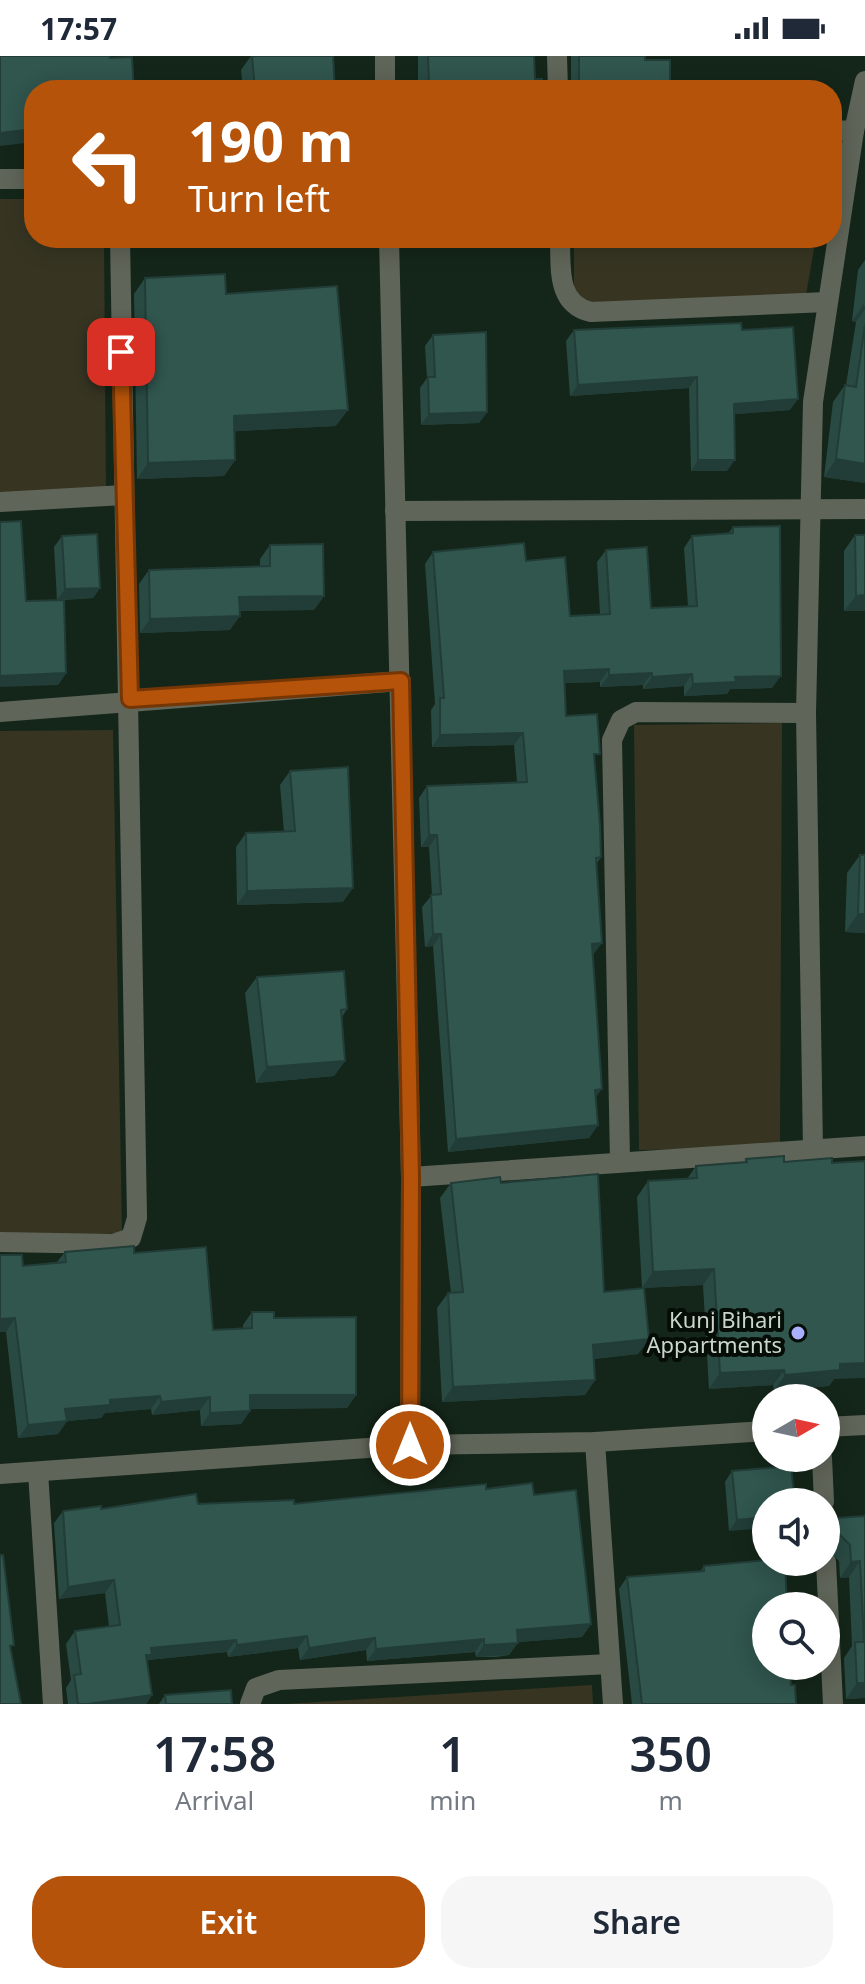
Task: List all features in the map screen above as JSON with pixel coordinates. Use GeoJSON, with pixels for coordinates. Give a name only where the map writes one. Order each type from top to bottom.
{"type":"FeatureCollection","features":[{"type":"Feature","properties":{"kind":"street"},"geometry":{"type":"LineString","coordinates":[[385,56],[385,80]]}},
{"type":"Feature","properties":{"kind":"street"},"geometry":{"type":"LineString","coordinates":[[557,56],[558,80]]}},
{"type":"Feature","properties":{"kind":"street"},"geometry":{"type":"LineString","coordinates":[[842,207],[865,81]]}},
{"type":"Feature","properties":{"kind":"street"},"geometry":{"type":"LineString","coordinates":[[842,130],[854,131]]}},
{"type":"Feature","properties":{"kind":"street"},"geometry":{"type":"LineString","coordinates":[[0,179],[24,179]]}},
{"type":"Feature","properties":{"kind":"street"},"geometry":{"type":"LineString","coordinates":[[0,1242],[113,1244],[131,1238],[137,1218],[120,248]]}},
{"type":"Feature","properties":{"kind":"street"},"geometry":{"type":"LineString","coordinates":[[389,248],[411,1177],[410,1445]]}},
{"type":"Feature","properties":{"kind":"street"},"geometry":{"type":"LineString","coordinates":[[560,248],[561,280],[567,298],[578,309],[591,312],[827,302]]}},
{"type":"Feature","properties":{"kind":"street"},"geometry":{"type":"LineString","coordinates":[[813,1149],[806,713],[809,508],[813,402],[836,248]]}},
{"type":"Feature","properties":{"kind":"street"},"geometry":{"type":"LineString","coordinates":[[0,502],[124,495]]}},
{"type":"Feature","properties":{"kind":"street"},"geometry":{"type":"LineString","coordinates":[[395,511],[865,509]]}},
{"type":"Feature","properties":{"kind":"street"},"geometry":{"type":"LineString","coordinates":[[0,712],[130,699],[401,681]]}},
{"type":"Feature","properties":{"kind":"street"},"geometry":{"type":"LineString","coordinates":[[620,1161],[612,740],[621,720],[636,712],[806,713]]}},
{"type":"Feature","properties":{"kind":"street"},"geometry":{"type":"LineString","coordinates":[[411,1177],[865,1146]]}},
{"type":"Feature","properties":{"kind":"street"},"geometry":{"type":"LineString","coordinates":[[840,1426],[865,1425]]}},
{"type":"Feature","properties":{"kind":"street"},"geometry":{"type":"LineString","coordinates":[[0,1474],[410,1445],[595,1442],[752,1432]]}},
{"type":"Feature","properties":{"kind":"street"},"geometry":{"type":"LineString","coordinates":[[595,1442],[613,1704]]}},
{"type":"Feature","properties":{"kind":"street"},"geometry":{"type":"LineString","coordinates":[[38,1472],[53,1704]]}},
{"type":"Feature","properties":{"kind":"street"},"geometry":{"type":"LineString","coordinates":[[827,1576],[833,1704]]}},
{"type":"Feature","properties":{"kind":"street"},"geometry":{"type":"LineString","coordinates":[[250,1704],[256,1688],[279,1680],[610,1664]]}},
{"type":"Feature","properties":{"kind":"shaded area"},"geometry":{"type":"Polygon","coordinates":[[[0,199],[24,199],[24,248],[104,248],[106,500],[0,503],[0,199]]]}},
{"type":"Feature","properties":{"kind":"shaded area"},"geometry":{"type":"Polygon","coordinates":[[[574,248],[814,248],[804,306],[574,304],[574,248]]]}},
{"type":"Feature","properties":{"kind":"shaded area"},"geometry":{"type":"Polygon","coordinates":[[[782,723],[780,1147],[639,1150],[634,725],[782,723]]]}},
{"type":"Feature","properties":{"kind":"shaded area"},"geometry":{"type":"Polygon","coordinates":[[[113,730],[122,1233],[0,1239],[0,731],[113,730]]]}},
{"type":"Feature","properties":{"kind":"shaded area"},"geometry":{"type":"Polygon","coordinates":[[[592,1685],[593,1704],[285,1704],[592,1685]]]}},
{"type":"Feature","properties":{"kind":"building"},"geometry":{"type":"Polygon","coordinates":[[[0,56],[132,57],[133,80],[24,80],[24,130],[0,133],[0,56]]]}},
{"type":"Feature","properties":{"kind":"building"},"geometry":{"type":"Polygon","coordinates":[[[252,56],[333,56],[334,80],[254,80],[252,56]]]}},
{"type":"Feature","properties":{"kind":"building"},"geometry":{"type":"Polygon","coordinates":[[[428,56],[534,56],[535,79],[542,79],[542,80],[429,80],[428,56]]]}},
{"type":"Feature","properties":{"kind":"building"},"geometry":{"type":"Polygon","coordinates":[[[579,56],[645,56],[645,60],[670,60],[670,80],[579,80],[579,56]]]}},
{"type":"Feature","properties":{"kind":"building"},"geometry":{"type":"Polygon","coordinates":[[[225,274],[226,294],[337,286],[348,410],[234,416],[235,460],[148,463],[145,278],[225,274]]]}},
{"type":"Feature","properties":{"kind":"building"},"geometry":{"type":"Polygon","coordinates":[[[741,323],[742,330],[793,327],[798,399],[734,404],[735,460],[698,460],[697,377],[578,385],[574,330],[741,323]]]}},
{"type":"Feature","properties":{"kind":"building"},"geometry":{"type":"Polygon","coordinates":[[[865,325],[865,464],[836,459],[845,385],[856,387],[865,325]]]}},
{"type":"Feature","properties":{"kind":"building"},"geometry":{"type":"Polygon","coordinates":[[[486,332],[487,412],[429,414],[428,377],[435,377],[433,335],[486,332]]]}},
{"type":"Feature","properties":{"kind":"building"},"geometry":{"type":"Polygon","coordinates":[[[21,521],[26,601],[64,600],[66,673],[0,676],[0,522],[21,521]]]}},
{"type":"Feature","properties":{"kind":"building"},"geometry":{"type":"Polygon","coordinates":[[[780,526],[781,676],[735,677],[736,682],[693,684],[692,674],[652,677],[652,673],[609,675],[609,669],[564,671],[566,716],[597,714],[600,754],[594,754],[600,825],[601,857],[596,858],[602,943],[592,944],[602,1089],[595,1090],[598,1125],[456,1139],[441,934],[433,934],[431,895],[441,894],[437,835],[429,835],[427,786],[527,782],[523,733],[440,735],[440,698],[444,698],[433,552],[524,543],[526,561],[565,557],[570,616],[610,614],[606,550],[647,547],[651,608],[697,606],[692,536],[733,533],[733,527],[780,526]]]}},
{"type":"Feature","properties":{"kind":"building"},"geometry":{"type":"Polygon","coordinates":[[[97,534],[100,588],[65,589],[62,536],[97,534]]]}},
{"type":"Feature","properties":{"kind":"building"},"geometry":{"type":"Polygon","coordinates":[[[855,535],[865,535],[865,595],[856,596],[855,535]]]}},
{"type":"Feature","properties":{"kind":"building"},"geometry":{"type":"Polygon","coordinates":[[[323,544],[324,596],[239,597],[240,616],[150,619],[149,570],[270,566],[270,545],[323,544]]]}},
{"type":"Feature","properties":{"kind":"building"},"geometry":{"type":"Polygon","coordinates":[[[348,767],[353,888],[247,891],[246,833],[295,831],[290,771],[348,767]]]}},
{"type":"Feature","properties":{"kind":"building"},"geometry":{"type":"Polygon","coordinates":[[[860,855],[865,855],[865,914],[858,914],[860,855]]]}},
{"type":"Feature","properties":{"kind":"building"},"geometry":{"type":"Polygon","coordinates":[[[344,971],[347,1009],[341,1010],[345,1061],[267,1067],[257,977],[344,971]]]}},
{"type":"Feature","properties":{"kind":"building"},"geometry":{"type":"Polygon","coordinates":[[[784,1156],[784,1162],[832,1158],[832,1163],[865,1161],[865,1363],[840,1364],[840,1370],[785,1375],[784,1370],[720,1373],[714,1269],[653,1272],[648,1181],[697,1178],[696,1166],[784,1156]]]}},
{"type":"Feature","properties":{"kind":"building"},"geometry":{"type":"Polygon","coordinates":[[[598,1174],[604,1292],[644,1288],[649,1339],[593,1345],[595,1380],[453,1387],[448,1293],[463,1292],[451,1183],[500,1177],[501,1183],[598,1174]]]}},
{"type":"Feature","properties":{"kind":"building"},"geometry":{"type":"Polygon","coordinates":[[[134,1246],[134,1253],[206,1247],[213,1330],[252,1328],[252,1312],[274,1312],[274,1318],[356,1317],[356,1395],[250,1395],[250,1411],[210,1413],[210,1397],[161,1402],[160,1396],[110,1400],[110,1405],[65,1409],[67,1421],[28,1425],[15,1318],[0,1319],[0,1255],[22,1255],[23,1266],[66,1262],[65,1252],[134,1246]]]}},
{"type":"Feature","properties":{"kind":"building"},"geometry":{"type":"Polygon","coordinates":[[[732,1471],[792,1472],[793,1488],[752,1488],[752,1518],[737,1520],[732,1471]]]}},
{"type":"Feature","properties":{"kind":"building"},"geometry":{"type":"Polygon","coordinates":[[[532,1483],[534,1495],[576,1490],[591,1624],[517,1630],[518,1643],[504,1644],[484,1645],[484,1639],[376,1649],[375,1638],[309,1648],[307,1636],[237,1645],[236,1640],[151,1648],[152,1655],[146,1655],[152,1695],[78,1704],[74,1675],[81,1674],[75,1631],[120,1625],[114,1580],[68,1587],[63,1511],[101,1506],[101,1509],[196,1494],[198,1504],[294,1500],[294,1504],[486,1484],[486,1489],[532,1483]]]}},
{"type":"Feature","properties":{"kind":"building"},"geometry":{"type":"Polygon","coordinates":[[[865,1516],[865,1683],[857,1683],[855,1642],[864,1642],[860,1561],[851,1562],[850,1545],[840,1535],[840,1518],[865,1516]]]}},
{"type":"Feature","properties":{"kind":"building"},"geometry":{"type":"Polygon","coordinates":[[[0,1555],[3,1555],[14,1645],[10,1646],[21,1704],[0,1704],[0,1555]]]}},
{"type":"Feature","properties":{"kind":"building"},"geometry":{"type":"Polygon","coordinates":[[[752,1561],[752,1576],[786,1576],[786,1592],[752,1592],[752,1680],[791,1680],[791,1685],[795,1685],[796,1704],[642,1704],[627,1577],[704,1571],[704,1566],[752,1561]]]}},
{"type":"Feature","properties":{"kind":"building"},"geometry":{"type":"Polygon","coordinates":[[[231,1690],[232,1704],[166,1704],[165,1695],[231,1690]]]}},
{"type":"Feature","properties":{"kind":"place","name":"Kunj Bihari Appartments"},"geometry":{"type":"Point","coordinates":[798,1333]}},
{"type":"Feature","properties":{"kind":"route"},"geometry":{"type":"LineString","coordinates":[[121,352],[130,699],[401,681],[411,1177],[410,1445]]}}]}
